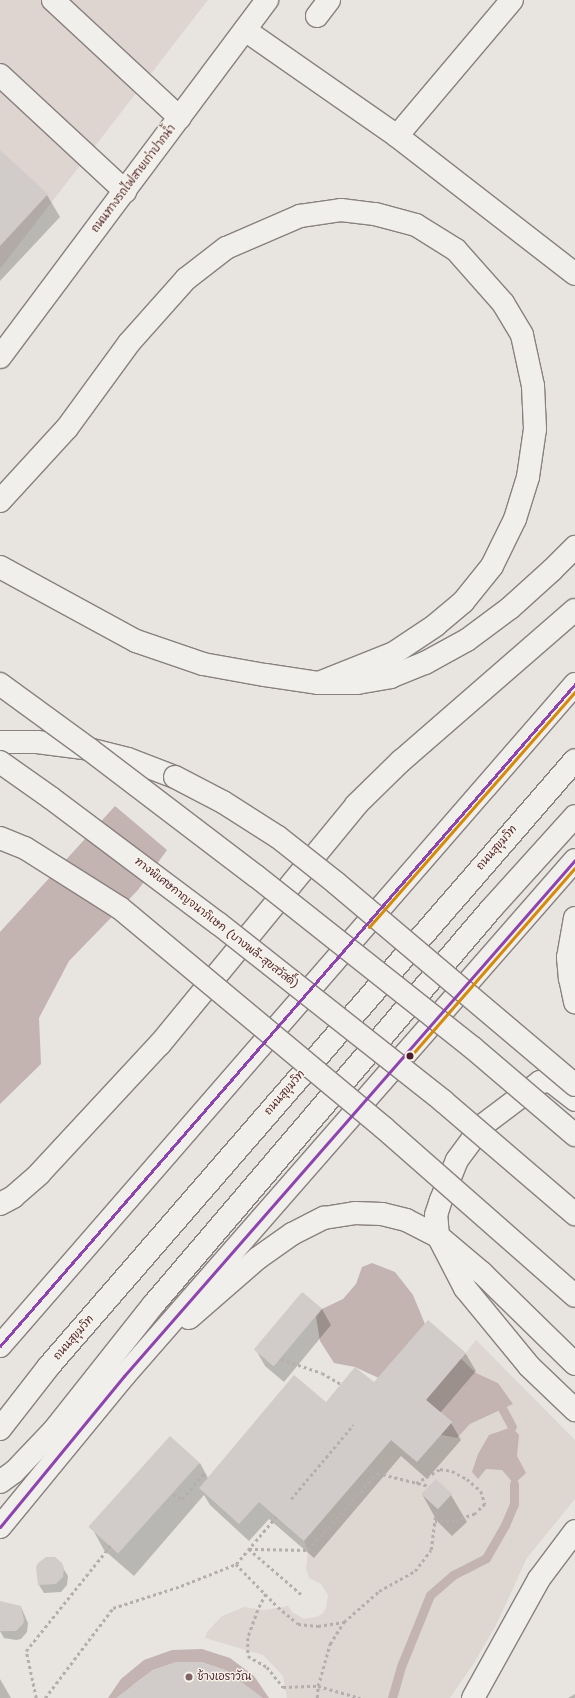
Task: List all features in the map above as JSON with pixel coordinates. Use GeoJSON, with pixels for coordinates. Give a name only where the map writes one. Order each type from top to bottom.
{"type":"FeatureCollection","features":[{"type":"Feature","properties":{"kind":"main road"},"geometry":{"type":"LineString","coordinates":[[53,0],[180,118]]}},
{"type":"Feature","properties":{"kind":"main road","name":"ถนนทางรถไฟสายเก่าปากน้ำ"},"geometry":{"type":"LineString","coordinates":[[0,357],[267,0]]}},
{"type":"Feature","properties":{"kind":"main road"},"geometry":{"type":"LineString","coordinates":[[397,136],[512,0]]}},
{"type":"Feature","properties":{"kind":"main road"},"geometry":{"type":"LineString","coordinates":[[244,30],[397,136],[575,274]]}},
{"type":"Feature","properties":{"kind":"main road"},"geometry":{"type":"LineString","coordinates":[[0,75],[125,191]]}},
{"type":"Feature","properties":{"kind":"main road"},"geometry":{"type":"LineString","coordinates":[[0,501],[67,428],[129,343],[186,279],[226,248],[300,216],[341,210],[375,214],[416,225],[456,250],[503,303],[522,335],[532,386],[535,428],[528,477],[515,519],[492,566],[463,602],[436,625],[394,653],[319,683]]}},
{"type":"Feature","properties":{"kind":"main road"},"geometry":{"type":"LineString","coordinates":[[0,567],[136,641],[203,664],[319,683],[357,683],[390,677],[425,664],[467,640],[510,608],[575,547]]}},
{"type":"Feature","properties":{"kind":"main road"},"geometry":{"type":"LineString","coordinates":[[0,1204],[13,1197],[39,1174],[160,1044],[356,805],[401,761],[575,610]]}},
{"type":"Feature","properties":{"kind":"main road"},"geometry":{"type":"LineString","coordinates":[[0,684],[89,749],[256,876],[473,1048],[575,1135]]}},
{"type":"Feature","properties":{"kind":"main road"},"geometry":{"type":"LineString","coordinates":[[0,1346],[575,684]]}},
{"type":"Feature","properties":{"kind":"main road"},"geometry":{"type":"LineString","coordinates":[[0,742],[37,742],[84,748],[128,759],[175,777],[223,802],[278,837],[336,883],[575,1085]]}},
{"type":"Feature","properties":{"kind":"main road","name":"ถนนสุขุมวิท"},"geometry":{"type":"LineString","coordinates":[[0,1429],[49,1366],[575,760]]}},
{"type":"Feature","properties":{"kind":"main road","name":"ทางพิเศษกาญจนาภิเษก (บางพลี-สุขสวัสดิ์)"},"geometry":{"type":"LineString","coordinates":[[0,762],[51,798],[219,924],[443,1101],[575,1214]]}},
{"type":"Feature","properties":{"kind":"main road"},"geometry":{"type":"LineString","coordinates":[[0,1482],[14,1472],[54,1430],[154,1304],[376,1046],[491,909],[575,816]]}},
{"type":"Feature","properties":{"kind":"main road"},"geometry":{"type":"LineString","coordinates":[[0,838],[25,848],[120,908],[384,1128],[575,1296]]}},
{"type":"Feature","properties":{"kind":"main road"},"geometry":{"type":"LineString","coordinates":[[0,1527],[124,1376],[575,860]]}},
{"type":"Feature","properties":{"kind":"main road"},"geometry":{"type":"LineString","coordinates":[[575,918],[568,957],[570,978],[575,1002]]}},
{"type":"Feature","properties":{"kind":"main road"},"geometry":{"type":"LineString","coordinates":[[575,1100],[551,1081],[540,1082],[483,1125],[457,1160],[436,1215],[438,1236],[465,1288],[529,1366],[575,1410]]}},
{"type":"Feature","properties":{"kind":"main road"},"geometry":{"type":"LineString","coordinates":[[124,1376],[258,1258],[292,1234],[324,1218],[354,1213],[382,1214],[406,1220],[438,1236],[482,1273],[575,1364]]}},
{"type":"Feature","properties":{"kind":"main road"},"geometry":{"type":"LineString","coordinates":[[473,1698],[539,1579],[575,1531]]}},
{"type":"Feature","properties":{"kind":"path"},"geometry":{"type":"LineString","coordinates":[[281,1359],[322,1373],[341,1384]]}},
{"type":"Feature","properties":{"kind":"path"},"geometry":{"type":"LineString","coordinates":[[291,1498],[353,1425]]}},
{"type":"Feature","properties":{"kind":"path"},"geometry":{"type":"LineString","coordinates":[[416,1483],[440,1469],[452,1471],[467,1479],[481,1491],[484,1504],[475,1514],[455,1521],[435,1522]]}},
{"type":"Feature","properties":{"kind":"path"},"geometry":{"type":"LineString","coordinates":[[249,1548],[308,1550],[377,1473],[429,1486]]}},
{"type":"Feature","properties":{"kind":"path"},"geometry":{"type":"LineString","coordinates":[[173,1494],[182,1499],[203,1474],[207,1478]]}},
{"type":"Feature","properties":{"kind":"path"},"geometry":{"type":"LineString","coordinates":[[317,1698],[318,1686],[330,1644],[344,1622],[379,1591],[415,1572],[431,1550],[436,1510]]}},
{"type":"Feature","properties":{"kind":"path"},"geometry":{"type":"LineString","coordinates":[[45,1698],[113,1608],[181,1586],[236,1564],[276,1517]]}},
{"type":"Feature","properties":{"kind":"path"},"geometry":{"type":"LineString","coordinates":[[36,1698],[26,1651],[111,1545]]}},
{"type":"Feature","properties":{"kind":"path"},"geometry":{"type":"LineString","coordinates":[[249,1548],[301,1594]]}},
{"type":"Feature","properties":{"kind":"path"},"geometry":{"type":"LineString","coordinates":[[236,1564],[278,1607],[298,1624],[318,1626],[344,1622]]}},
{"type":"Feature","properties":{"kind":"path"},"geometry":{"type":"LineString","coordinates":[[266,1594],[258,1610],[248,1638],[248,1656],[267,1667],[283,1687],[318,1686],[360,1698]]}},
{"type":"Feature","properties":{"kind":"shaded area"},"geometry":{"type":"Polygon","coordinates":[[[0,0],[208,0],[0,269],[0,0]]]}},
{"type":"Feature","properties":{"kind":"shaded area"},"geometry":{"type":"Polygon","coordinates":[[[115,806],[167,850],[138,890],[69,961],[39,1018],[41,1064],[0,1104],[0,932],[115,806]]]}},
{"type":"Feature","properties":{"kind":"shaded area"},"geometry":{"type":"Polygon","coordinates":[[[372,1263],[395,1272],[413,1295],[425,1324],[476,1373],[498,1383],[513,1404],[470,1424],[457,1438],[441,1435],[452,1422],[426,1400],[355,1367],[334,1363],[320,1341],[316,1317],[322,1309],[343,1299],[356,1284],[362,1267],[372,1263]]]}},
{"type":"Feature","properties":{"kind":"shaded area"},"geometry":{"type":"Polygon","coordinates":[[[476,1340],[575,1440],[575,1499],[527,1558],[496,1625],[474,1663],[450,1698],[287,1698],[283,1676],[263,1655],[205,1638],[207,1632],[222,1616],[244,1607],[264,1610],[288,1606],[292,1612],[304,1619],[316,1617],[322,1614],[326,1608],[328,1595],[321,1584],[309,1578],[306,1569],[308,1550],[304,1541],[391,1440],[417,1462],[441,1435],[457,1438],[470,1424],[513,1404],[498,1383],[476,1373],[461,1359],[476,1340]]]}},
{"type":"Feature","properties":{"kind":"shaded area"},"geometry":{"type":"Polygon","coordinates":[[[512,1427],[519,1435],[517,1456],[526,1473],[514,1484],[502,1470],[486,1469],[478,1479],[472,1472],[478,1454],[489,1435],[512,1427]]]}},
{"type":"Feature","properties":{"kind":"shaded area"},"geometry":{"type":"Polygon","coordinates":[[[202,1649],[230,1658],[254,1676],[269,1698],[254,1698],[245,1685],[225,1670],[201,1662],[177,1662],[153,1670],[133,1685],[124,1698],[108,1698],[121,1679],[144,1660],[172,1650],[202,1649]]]}},
{"type":"Feature","properties":{"kind":"building"},"geometry":{"type":"Polygon","coordinates":[[[0,150],[48,194],[0,246],[0,150]]]}},
{"type":"Feature","properties":{"kind":"building"},"geometry":{"type":"Polygon","coordinates":[[[302,1292],[322,1309],[274,1366],[254,1349],[302,1292]]]}},
{"type":"Feature","properties":{"kind":"building"},"geometry":{"type":"Polygon","coordinates":[[[428,1320],[466,1353],[426,1400],[452,1422],[417,1462],[391,1440],[304,1541],[259,1502],[239,1524],[199,1488],[294,1375],[326,1402],[355,1367],[374,1382],[428,1320]]]}},
{"type":"Feature","properties":{"kind":"building"},"geometry":{"type":"Polygon","coordinates":[[[170,1436],[200,1463],[118,1553],[88,1527],[170,1436]]]}},
{"type":"Feature","properties":{"kind":"building"},"geometry":{"type":"Polygon","coordinates":[[[436,1479],[452,1494],[438,1509],[422,1494],[436,1479]]]}},
{"type":"Feature","properties":{"kind":"building"},"geometry":{"type":"Polygon","coordinates":[[[46,1557],[55,1557],[62,1563],[64,1568],[63,1577],[56,1584],[38,1585],[36,1567],[38,1563],[46,1557]]]}},
{"type":"Feature","properties":{"kind":"building"},"geometry":{"type":"Polygon","coordinates":[[[0,1601],[21,1606],[24,1620],[23,1624],[16,1631],[0,1631],[0,1601]]]}},
{"type":"Feature","properties":{"kind":"building","name":"ช้างเอราวัณ"},"geometry":{"type":"Polygon","coordinates":[[[176,1662],[201,1662],[225,1670],[263,1698],[116,1698],[153,1670],[176,1662]]]}},
{"type":"Feature","properties":{"kind":"waterway"},"geometry":{"type":"LineString","coordinates":[[502,1408],[512,1427]]}},
{"type":"Feature","properties":{"kind":"waterway"},"geometry":{"type":"LineString","coordinates":[[392,1698],[402,1664],[430,1595],[453,1575],[486,1558],[505,1525],[514,1504],[514,1484]]}},
{"type":"Feature","properties":{"kind":"transit line"},"geometry":{"type":"LineString","coordinates":[[0,1346],[575,684]]}},
{"type":"Feature","properties":{"kind":"transit line"},"geometry":{"type":"LineString","coordinates":[[369,927],[575,692]]}},
{"type":"Feature","properties":{"kind":"transit line"},"geometry":{"type":"LineString","coordinates":[[0,1527],[124,1376],[575,860]]}},
{"type":"Feature","properties":{"kind":"transit line"},"geometry":{"type":"LineString","coordinates":[[409,1058],[575,868]]}},
{"type":"Feature","properties":{"kind":"place","name":"ช้างเอราวัณ"},"geometry":{"type":"Point","coordinates":[189,1677]}}]}
